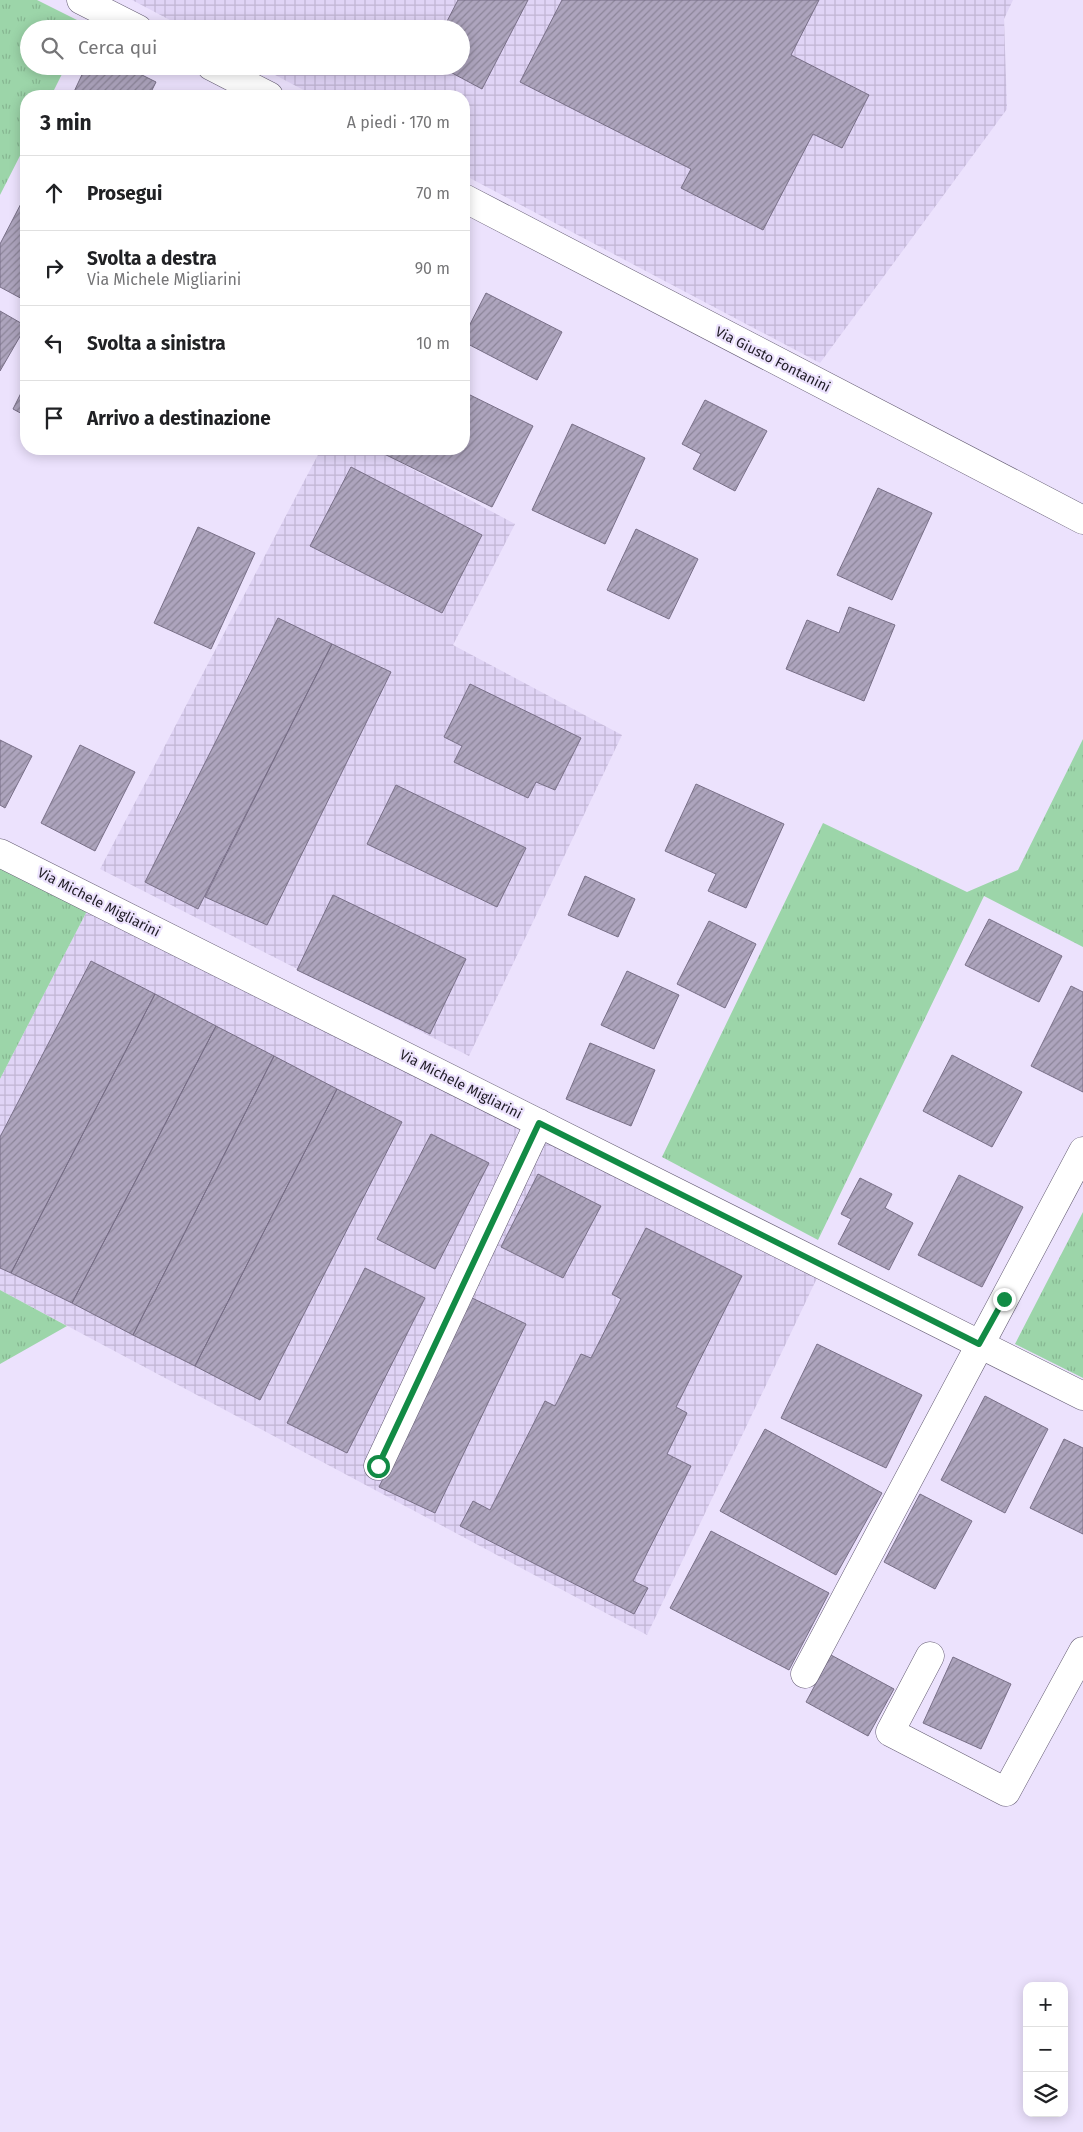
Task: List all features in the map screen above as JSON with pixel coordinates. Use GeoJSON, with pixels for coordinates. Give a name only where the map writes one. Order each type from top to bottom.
{"type":"FeatureCollection","features":[{"type":"Feature","properties":{"kind":"street"},"geometry":{"type":"LineString","coordinates":[[81,0],[120,20]]}},
{"type":"Feature","properties":{"kind":"street"},"geometry":{"type":"LineString","coordinates":[[228,75],[257,90]]}},
{"type":"Feature","properties":{"kind":"street","name":"Via Giusto Fontanini"},"geometry":{"type":"LineString","coordinates":[[470,201],[1083,520]]}},
{"type":"Feature","properties":{"kind":"street","name":"Via Michele Migliarini"},"geometry":{"type":"LineString","coordinates":[[0,853],[1083,1396]]}},
{"type":"Feature","properties":{"kind":"street"},"geometry":{"type":"LineString","coordinates":[[378,1466],[539,1123]]}},
{"type":"Feature","properties":{"kind":"street"},"geometry":{"type":"LineString","coordinates":[[805,1674],[1083,1151]]}},
{"type":"Feature","properties":{"kind":"street"},"geometry":{"type":"LineString","coordinates":[[930,1656],[890,1732],[1006,1792],[1083,1651]]}},
{"type":"Feature","properties":{"kind":"shaded area"},"geometry":{"type":"Polygon","coordinates":[[[132,0],[1013,0],[1004,19],[1007,109],[820,363],[470,178],[470,90],[304,90],[275,75],[470,75],[470,20],[170,20],[132,0]]]}},
{"type":"Feature","properties":{"kind":"shaded area"},"geometry":{"type":"Polygon","coordinates":[[[318,455],[386,455],[515,524],[453,645],[622,735],[469,1056],[100,869],[318,455]]]}},
{"type":"Feature","properties":{"kind":"shaded area"},"geometry":{"type":"Polygon","coordinates":[[[87,911],[818,1276],[647,1635],[0,1290],[0,1079],[87,911]]]}},
{"type":"Feature","properties":{"kind":"green space"},"geometry":{"type":"Polygon","coordinates":[[[0,0],[37,0],[77,20],[20,20],[20,75],[62,75],[54,90],[20,90],[20,156],[0,195],[0,0]]]}},
{"type":"Feature","properties":{"kind":"green space"},"geometry":{"type":"Polygon","coordinates":[[[1083,739],[1083,947],[984,896],[818,1240],[662,1157],[823,823],[967,892],[1018,870],[1083,739]]]}},
{"type":"Feature","properties":{"kind":"green space"},"geometry":{"type":"Polygon","coordinates":[[[0,868],[87,911],[0,1079],[0,868]]]}},
{"type":"Feature","properties":{"kind":"green space"},"geometry":{"type":"Polygon","coordinates":[[[1083,1212],[1083,1378],[1015,1344],[1083,1212]]]}},
{"type":"Feature","properties":{"kind":"green space"},"geometry":{"type":"Polygon","coordinates":[[[0,1290],[67,1326],[0,1364],[0,1290]]]}},
{"type":"Feature","properties":{"kind":"building"},"geometry":{"type":"Polygon","coordinates":[[[458,0],[528,0],[482,89],[456,75],[470,75],[470,20],[448,20],[458,0]]]}},
{"type":"Feature","properties":{"kind":"building"},"geometry":{"type":"Polygon","coordinates":[[[562,0],[819,0],[791,55],[869,95],[842,148],[813,134],[763,230],[681,188],[691,169],[520,82],[562,0]]]}},
{"type":"Feature","properties":{"kind":"building"},"geometry":{"type":"Polygon","coordinates":[[[82,75],[142,75],[156,82],[152,90],[75,90],[82,75]]]}},
{"type":"Feature","properties":{"kind":"building"},"geometry":{"type":"Polygon","coordinates":[[[20,206],[20,298],[0,287],[0,244],[20,206]]]}},
{"type":"Feature","properties":{"kind":"building"},"geometry":{"type":"Polygon","coordinates":[[[486,293],[562,332],[537,380],[470,345],[470,324],[486,293]]]}},
{"type":"Feature","properties":{"kind":"building"},"geometry":{"type":"Polygon","coordinates":[[[0,311],[20,323],[20,336],[0,371],[0,311]]]}},
{"type":"Feature","properties":{"kind":"building"},"geometry":{"type":"Polygon","coordinates":[[[20,395],[20,413],[13,409],[20,395]]]}},
{"type":"Feature","properties":{"kind":"building"},"geometry":{"type":"Polygon","coordinates":[[[470,395],[533,426],[492,507],[386,455],[470,455],[470,395]]]}},
{"type":"Feature","properties":{"kind":"building"},"geometry":{"type":"Polygon","coordinates":[[[705,400],[767,431],[735,491],[693,469],[701,454],[682,444],[705,400]]]}},
{"type":"Feature","properties":{"kind":"building"},"geometry":{"type":"Polygon","coordinates":[[[572,424],[645,458],[605,544],[532,510],[572,424]]]}},
{"type":"Feature","properties":{"kind":"building"},"geometry":{"type":"Polygon","coordinates":[[[351,467],[482,535],[442,613],[310,546],[351,467]]]}},
{"type":"Feature","properties":{"kind":"building"},"geometry":{"type":"Polygon","coordinates":[[[878,488],[932,513],[892,600],[837,575],[878,488]]]}},
{"type":"Feature","properties":{"kind":"building"},"geometry":{"type":"Polygon","coordinates":[[[198,527],[255,553],[211,649],[154,623],[198,527]]]}},
{"type":"Feature","properties":{"kind":"building"},"geometry":{"type":"Polygon","coordinates":[[[636,529],[698,559],[669,619],[607,590],[636,529]]]}},
{"type":"Feature","properties":{"kind":"building"},"geometry":{"type":"Polygon","coordinates":[[[849,607],[895,625],[864,701],[786,669],[807,620],[839,633],[849,607]]]}},
{"type":"Feature","properties":{"kind":"building"},"geometry":{"type":"Polygon","coordinates":[[[278,618],[332,644],[198,909],[145,882],[278,618]]]}},
{"type":"Feature","properties":{"kind":"building"},"geometry":{"type":"Polygon","coordinates":[[[332,644],[391,672],[267,925],[205,897],[332,644]]]}},
{"type":"Feature","properties":{"kind":"building"},"geometry":{"type":"Polygon","coordinates":[[[470,684],[581,738],[555,790],[536,782],[528,798],[454,762],[462,746],[444,737],[470,684]]]}},
{"type":"Feature","properties":{"kind":"building"},"geometry":{"type":"Polygon","coordinates":[[[0,740],[32,756],[5,808],[0,805],[0,740]]]}},
{"type":"Feature","properties":{"kind":"building"},"geometry":{"type":"Polygon","coordinates":[[[80,745],[135,772],[95,851],[41,823],[80,745]]]}},
{"type":"Feature","properties":{"kind":"building"},"geometry":{"type":"Polygon","coordinates":[[[696,784],[784,824],[746,908],[708,891],[716,874],[665,851],[696,784]]]}},
{"type":"Feature","properties":{"kind":"building"},"geometry":{"type":"Polygon","coordinates":[[[396,785],[526,848],[497,907],[367,844],[396,785]]]}},
{"type":"Feature","properties":{"kind":"building"},"geometry":{"type":"Polygon","coordinates":[[[585,876],[635,899],[618,937],[568,915],[585,876]]]}},
{"type":"Feature","properties":{"kind":"building"},"geometry":{"type":"Polygon","coordinates":[[[333,895],[466,959],[430,1034],[297,970],[333,895]]]}},
{"type":"Feature","properties":{"kind":"building"},"geometry":{"type":"Polygon","coordinates":[[[989,919],[1062,956],[1039,1002],[965,965],[989,919]]]}},
{"type":"Feature","properties":{"kind":"building"},"geometry":{"type":"Polygon","coordinates":[[[709,921],[756,944],[725,1008],[677,984],[709,921]]]}},
{"type":"Feature","properties":{"kind":"building"},"geometry":{"type":"Polygon","coordinates":[[[91,961],[155,994],[11,1273],[0,1268],[0,1137],[91,961]]]}},
{"type":"Feature","properties":{"kind":"building"},"geometry":{"type":"Polygon","coordinates":[[[627,971],[679,995],[654,1049],[601,1025],[627,971]]]}},
{"type":"Feature","properties":{"kind":"building"},"geometry":{"type":"Polygon","coordinates":[[[1071,986],[1083,992],[1083,1092],[1031,1066],[1071,986]]]}},
{"type":"Feature","properties":{"kind":"building"},"geometry":{"type":"Polygon","coordinates":[[[155,994],[216,1026],[72,1303],[11,1273],[155,994]]]}},
{"type":"Feature","properties":{"kind":"building"},"geometry":{"type":"Polygon","coordinates":[[[216,1026],[274,1056],[133,1335],[72,1303],[216,1026]]]}},
{"type":"Feature","properties":{"kind":"building"},"geometry":{"type":"Polygon","coordinates":[[[590,1043],[655,1070],[631,1126],[566,1099],[590,1043]]]}},
{"type":"Feature","properties":{"kind":"building"},"geometry":{"type":"Polygon","coordinates":[[[952,1055],[1022,1092],[992,1147],[923,1111],[952,1055]]]}},
{"type":"Feature","properties":{"kind":"building"},"geometry":{"type":"Polygon","coordinates":[[[274,1056],[337,1089],[195,1366],[133,1335],[274,1056]]]}},
{"type":"Feature","properties":{"kind":"building"},"geometry":{"type":"Polygon","coordinates":[[[337,1089],[402,1122],[260,1400],[195,1366],[337,1089]]]}},
{"type":"Feature","properties":{"kind":"building"},"geometry":{"type":"Polygon","coordinates":[[[431,1134],[489,1163],[435,1269],[377,1239],[431,1134]]]}},
{"type":"Feature","properties":{"kind":"building"},"geometry":{"type":"Polygon","coordinates":[[[538,1174],[601,1206],[563,1278],[501,1247],[538,1174]]]}},
{"type":"Feature","properties":{"kind":"building"},"geometry":{"type":"Polygon","coordinates":[[[959,1175],[1023,1207],[982,1287],[918,1255],[959,1175]]]}},
{"type":"Feature","properties":{"kind":"building"},"geometry":{"type":"Polygon","coordinates":[[[860,1178],[892,1194],[885,1208],[913,1223],[889,1270],[838,1244],[851,1219],[841,1214],[860,1178]]]}},
{"type":"Feature","properties":{"kind":"building"},"geometry":{"type":"Polygon","coordinates":[[[646,1228],[742,1276],[676,1407],[687,1413],[667,1454],[691,1466],[633,1581],[648,1588],[634,1614],[460,1526],[473,1501],[490,1510],[545,1401],[555,1406],[581,1354],[591,1358],[621,1299],[612,1294],[646,1228]]]}},
{"type":"Feature","properties":{"kind":"building"},"geometry":{"type":"Polygon","coordinates":[[[365,1268],[425,1298],[347,1453],[287,1423],[365,1268]]]}},
{"type":"Feature","properties":{"kind":"building"},"geometry":{"type":"Polygon","coordinates":[[[470,1297],[526,1324],[435,1513],[379,1487],[470,1297]]]}},
{"type":"Feature","properties":{"kind":"building"},"geometry":{"type":"Polygon","coordinates":[[[817,1344],[922,1395],[886,1468],[781,1418],[817,1344]]]}},
{"type":"Feature","properties":{"kind":"building"},"geometry":{"type":"Polygon","coordinates":[[[985,1396],[1048,1429],[1005,1513],[941,1480],[985,1396]]]}},
{"type":"Feature","properties":{"kind":"building"},"geometry":{"type":"Polygon","coordinates":[[[765,1429],[882,1493],[836,1575],[720,1511],[765,1429]]]}},
{"type":"Feature","properties":{"kind":"building"},"geometry":{"type":"Polygon","coordinates":[[[1064,1439],[1083,1448],[1083,1534],[1030,1508],[1064,1439]]]}},
{"type":"Feature","properties":{"kind":"building"},"geometry":{"type":"Polygon","coordinates":[[[920,1494],[972,1521],[935,1589],[884,1562],[920,1494]]]}},
{"type":"Feature","properties":{"kind":"building"},"geometry":{"type":"Polygon","coordinates":[[[711,1531],[829,1593],[789,1670],[670,1608],[711,1531]]]}},
{"type":"Feature","properties":{"kind":"building"},"geometry":{"type":"Polygon","coordinates":[[[831,1655],[894,1689],[868,1736],[806,1702],[831,1655]]]}},
{"type":"Feature","properties":{"kind":"building"},"geometry":{"type":"Polygon","coordinates":[[[953,1657],[1011,1684],[981,1749],[923,1723],[953,1657]]]}},
{"type":"Feature","properties":{"kind":"route"},"geometry":{"type":"LineString","coordinates":[[378,1466],[539,1123],[979,1344],[1004,1299]]}}]}
